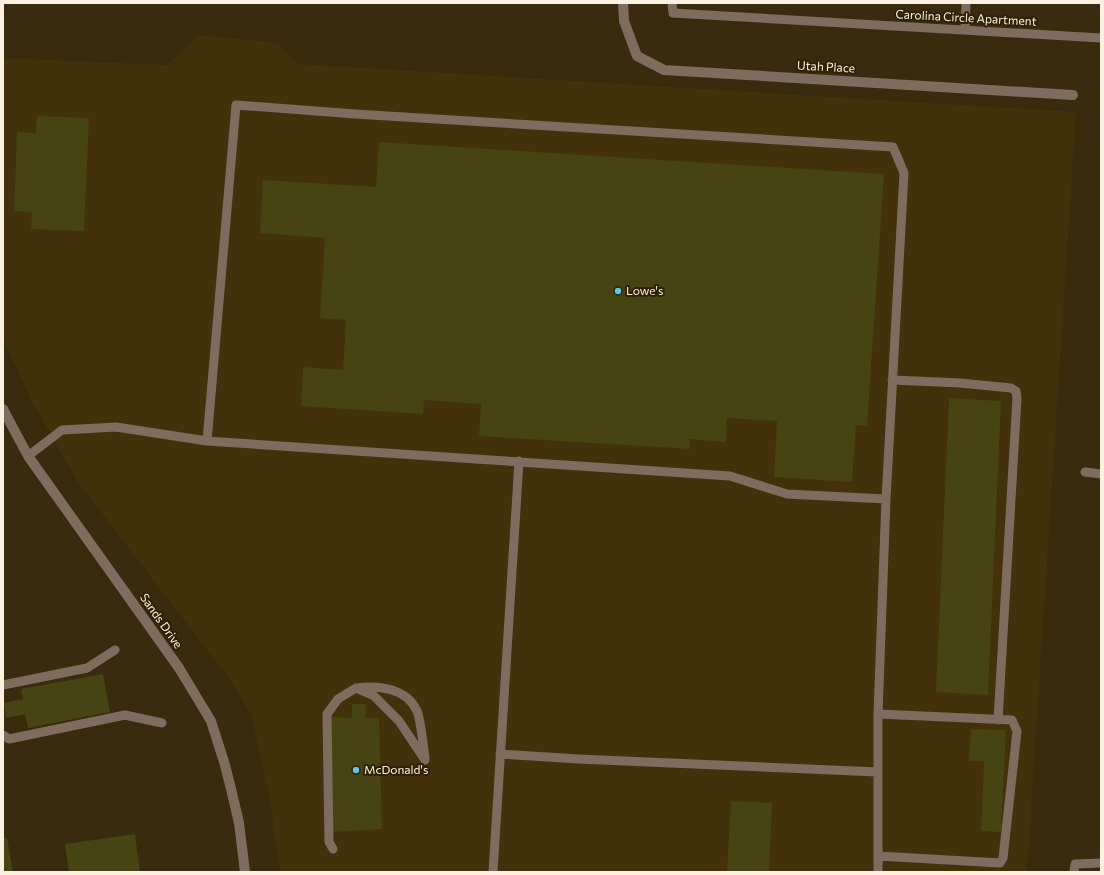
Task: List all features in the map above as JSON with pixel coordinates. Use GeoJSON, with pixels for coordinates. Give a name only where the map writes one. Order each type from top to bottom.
{"type":"FeatureCollection","features":[{"type":"Feature","properties":{"kind":"street","name":"Utah Place"},"geometry":{"type":"LineString","coordinates":[[623,3],[624,22],[637,56],[664,70],[1073,95]]}},
{"type":"Feature","properties":{"kind":"street","name":"Sands Drive"},"geometry":{"type":"LineString","coordinates":[[3,409],[28,456],[179,668],[211,721],[225,765],[239,823],[245,872]]}},
{"type":"Feature","properties":{"kind":"lane","name":"Carolina Circle Apartment"},"geometry":{"type":"LineString","coordinates":[[672,3],[673,13],[1101,38]]}},
{"type":"Feature","properties":{"kind":"lane"},"geometry":{"type":"LineString","coordinates":[[965,30],[966,3]]}},
{"type":"Feature","properties":{"kind":"lane"},"geometry":{"type":"LineString","coordinates":[[207,441],[236,105],[355,114],[893,147],[904,173],[886,499],[878,714],[878,872]]}},
{"type":"Feature","properties":{"kind":"lane"},"geometry":{"type":"LineString","coordinates":[[892,380],[960,383],[1011,388],[1016,391],[1018,398],[998,720]]}},
{"type":"Feature","properties":{"kind":"lane"},"geometry":{"type":"LineString","coordinates":[[28,456],[62,430],[116,427],[207,441],[730,476],[787,494],[886,499]]}},
{"type":"Feature","properties":{"kind":"lane"},"geometry":{"type":"LineString","coordinates":[[493,872],[519,461]]}},
{"type":"Feature","properties":{"kind":"lane"},"geometry":{"type":"LineString","coordinates":[[1085,472],[1101,474]]}},
{"type":"Feature","properties":{"kind":"lane"},"geometry":{"type":"LineString","coordinates":[[3,685],[88,668],[115,650]]}},
{"type":"Feature","properties":{"kind":"lane"},"geometry":{"type":"LineString","coordinates":[[333,849],[329,842],[327,714],[338,699],[356,688],[380,687],[403,693],[417,711],[425,760],[398,721],[374,696],[356,688]]}},
{"type":"Feature","properties":{"kind":"lane"},"geometry":{"type":"LineString","coordinates":[[878,714],[1012,720],[1017,731],[1003,858],[1000,864],[878,856]]}},
{"type":"Feature","properties":{"kind":"lane"},"geometry":{"type":"LineString","coordinates":[[3,735],[8,738],[126,716],[162,723]]}},
{"type":"Feature","properties":{"kind":"lane"},"geometry":{"type":"LineString","coordinates":[[500,754],[578,760],[878,772]]}},
{"type":"Feature","properties":{"kind":"lane"},"geometry":{"type":"LineString","coordinates":[[1074,872],[1075,864],[1101,863]]}},
{"type":"Feature","properties":{"kind":"shaded area"},"geometry":{"type":"Polygon","coordinates":[[[199,35],[278,43],[297,64],[1076,112],[1027,872],[280,872],[269,795],[251,714],[228,677],[77,481],[31,399],[3,339],[3,58],[167,65],[199,35]]]}},
{"type":"Feature","properties":{"kind":"building"},"geometry":{"type":"Polygon","coordinates":[[[37,116],[89,118],[84,231],[31,229],[32,212],[14,211],[17,132],[36,133],[37,116]]]}},
{"type":"Feature","properties":{"kind":"building"},"geometry":{"type":"Polygon","coordinates":[[[379,142],[884,174],[867,426],[856,425],[852,482],[774,477],[777,421],[727,418],[726,442],[690,439],[690,449],[479,436],[481,404],[424,400],[423,414],[301,406],[303,367],[343,370],[346,320],[320,318],[325,238],[260,233],[263,180],[376,187],[379,142]]]}},
{"type":"Feature","properties":{"kind":"building"},"geometry":{"type":"Polygon","coordinates":[[[949,398],[1001,401],[988,695],[936,692],[949,398]]]}},
{"type":"Feature","properties":{"kind":"building"},"geometry":{"type":"Polygon","coordinates":[[[103,674],[110,712],[28,728],[25,714],[6,718],[4,703],[23,699],[21,689],[103,674]]]}},
{"type":"Feature","properties":{"kind":"building"},"geometry":{"type":"Polygon","coordinates":[[[352,704],[366,704],[365,718],[379,718],[382,829],[333,832],[331,717],[352,718],[352,704]]]}},
{"type":"Feature","properties":{"kind":"building"},"geometry":{"type":"Polygon","coordinates":[[[971,729],[1006,730],[1001,832],[981,831],[984,761],[969,761],[971,729]]]}},
{"type":"Feature","properties":{"kind":"building"},"geometry":{"type":"Polygon","coordinates":[[[731,801],[772,803],[769,872],[727,872],[731,801]]]}},
{"type":"Feature","properties":{"kind":"building"},"geometry":{"type":"Polygon","coordinates":[[[135,834],[140,872],[69,872],[65,844],[135,834]]]}},
{"type":"Feature","properties":{"kind":"building"},"geometry":{"type":"Polygon","coordinates":[[[3,838],[7,838],[13,872],[3,872],[3,838]]]}},
{"type":"Feature","properties":{"kind":"place","name":"Lowe's"},"geometry":{"type":"Point","coordinates":[618,291]}},
{"type":"Feature","properties":{"kind":"place","name":"McDonald's"},"geometry":{"type":"Point","coordinates":[356,770]}}]}
